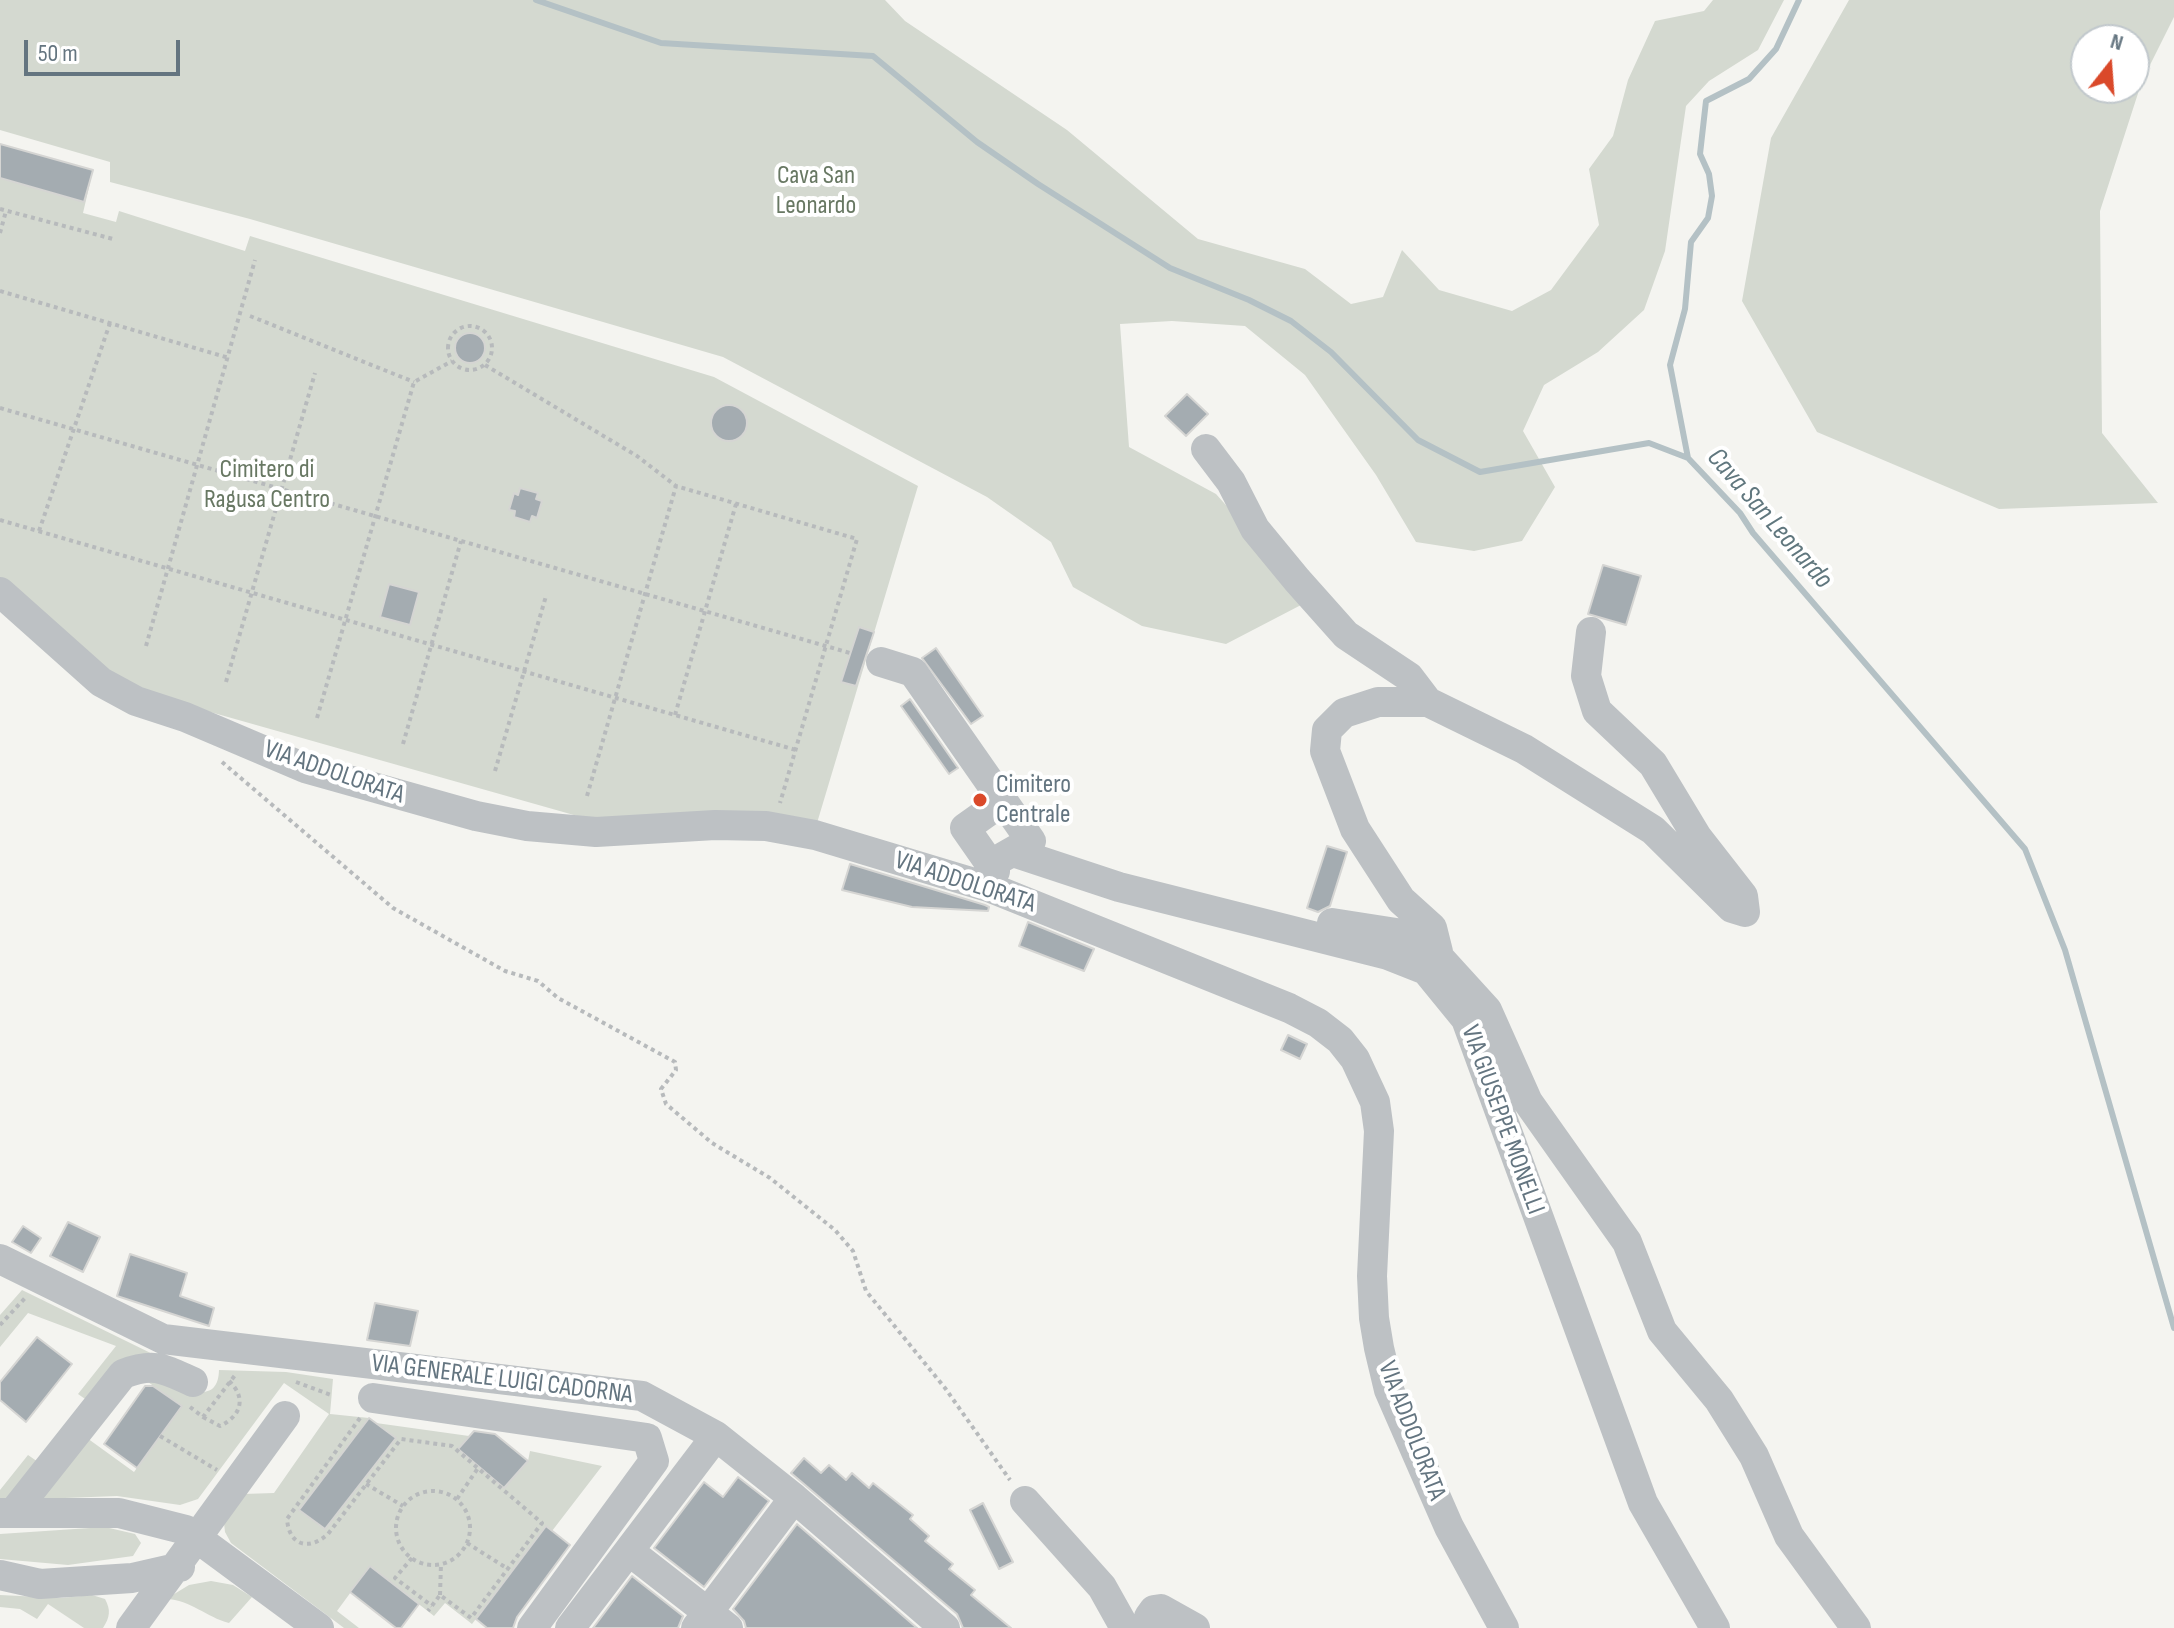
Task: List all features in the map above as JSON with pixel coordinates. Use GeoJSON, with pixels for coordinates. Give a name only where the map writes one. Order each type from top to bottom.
{"type":"FeatureCollection","features":[{"type":"Feature","properties":{"kind":"street"},"geometry":{"type":"LineString","coordinates":[[1206,449],[1231,482],[1255,529],[1297,580],[1346,635],[1409,677],[1428,702]]}},
{"type":"Feature","properties":{"kind":"street","name":"VIA ADDOLORATA"},"geometry":{"type":"LineString","coordinates":[[0,592],[101,682],[136,701],[185,717],[305,768],[476,816],[527,826],[596,832],[715,825],[766,826],[1000,870],[1318,1023],[1340,1040],[1355,1059],[1375,1102],[1379,1131],[1373,1304],[1389,1390],[1449,1527],[1504,1628]]}},
{"type":"Feature","properties":{"kind":"street"},"geometry":{"type":"LineString","coordinates":[[1438,954],[1432,928],[1401,900],[1355,829],[1325,751],[1327,730],[1344,713],[1378,702],[1428,702],[1524,749],[1653,830],[1732,908],[1745,912],[1743,896],[1697,837],[1653,764],[1597,711],[1586,676],[1591,632]]}},
{"type":"Feature","properties":{"kind":"street"},"geometry":{"type":"LineString","coordinates":[[881,662],[913,672],[1031,841],[1000,870],[965,828],[1003,801]]}},
{"type":"Feature","properties":{"kind":"street","name":"VIA GIUSEPPE MONELLI"},"geometry":{"type":"LineString","coordinates":[[1000,870],[1119,887],[1388,955],[1426,970],[1466,1019],[1643,1503],[1715,1628]]}},
{"type":"Feature","properties":{"kind":"street"},"geometry":{"type":"LineString","coordinates":[[1119,887],[1159,882],[1331,923],[1409,935],[1426,943],[1438,954],[1487,1010],[1528,1102],[1627,1242],[1662,1331],[1719,1400],[1754,1456],[1789,1536],[1856,1628]]}},
{"type":"Feature","properties":{"kind":"street","name":"VIA GENERALE LUIGI CADORNA"},"geometry":{"type":"LineString","coordinates":[[0,1259],[163,1339],[642,1396],[716,1436],[794,1498],[945,1628]]}},
{"type":"Feature","properties":{"kind":"street"},"geometry":{"type":"LineString","coordinates":[[6,1513],[123,1374],[144,1367],[161,1367],[188,1393]]}},
{"type":"Feature","properties":{"kind":"street"},"geometry":{"type":"LineString","coordinates":[[367,1408],[647,1438],[654,1461],[532,1628]]}},
{"type":"Feature","properties":{"kind":"street"},"geometry":{"type":"LineString","coordinates":[[131,1628],[285,1416]]}},
{"type":"Feature","properties":{"kind":"street"},"geometry":{"type":"LineString","coordinates":[[570,1628],[716,1436]]}},
{"type":"Feature","properties":{"kind":"street"},"geometry":{"type":"LineString","coordinates":[[629,1551],[711,1623],[794,1498]]}},
{"type":"Feature","properties":{"kind":"street"},"geometry":{"type":"LineString","coordinates":[[1025,1501],[1102,1587],[1125,1628]]}},
{"type":"Feature","properties":{"kind":"street"},"geometry":{"type":"LineString","coordinates":[[6,1513],[119,1513],[186,1530],[319,1628]]}},
{"type":"Feature","properties":{"kind":"street"},"geometry":{"type":"LineString","coordinates":[[0,1575],[40,1584],[132,1578],[207,1563],[244,1572]]}},
{"type":"Feature","properties":{"kind":"street"},"geometry":{"type":"LineString","coordinates":[[1155,1628],[1149,1617],[1154,1610],[1161,1609],[1195,1628]]}},
{"type":"Feature","properties":{"kind":"path"},"geometry":{"type":"LineString","coordinates":[[0,233],[3,210],[113,239]]}},
{"type":"Feature","properties":{"kind":"path"},"geometry":{"type":"LineString","coordinates":[[146,646],[255,260]]}},
{"type":"Feature","properties":{"kind":"path"},"geometry":{"type":"LineString","coordinates":[[0,291],[229,358]]}},
{"type":"Feature","properties":{"kind":"path"},"geometry":{"type":"LineString","coordinates":[[250,316],[414,382]]}},
{"type":"Feature","properties":{"kind":"path"},"geometry":{"type":"LineString","coordinates":[[39,531],[110,323]]}},
{"type":"Feature","properties":{"kind":"path"},"geometry":{"type":"LineString","coordinates":[[471,325],[485,331],[492,344],[490,359],[485,365],[471,370],[452,361],[448,341],[457,329],[471,325]]}},
{"type":"Feature","properties":{"kind":"path"},"geometry":{"type":"LineString","coordinates":[[317,718],[414,382],[452,361]]}},
{"type":"Feature","properties":{"kind":"path"},"geometry":{"type":"LineString","coordinates":[[485,365],[637,456],[676,486],[857,539],[779,805]]}},
{"type":"Feature","properties":{"kind":"path"},"geometry":{"type":"LineString","coordinates":[[226,682],[315,373]]}},
{"type":"Feature","properties":{"kind":"path"},"geometry":{"type":"LineString","coordinates":[[0,408],[850,653]]}},
{"type":"Feature","properties":{"kind":"path"},"geometry":{"type":"LineString","coordinates":[[587,796],[676,486]]}},
{"type":"Feature","properties":{"kind":"path"},"geometry":{"type":"LineString","coordinates":[[675,715],[736,504]]}},
{"type":"Feature","properties":{"kind":"path"},"geometry":{"type":"LineString","coordinates":[[0,520],[796,750]]}},
{"type":"Feature","properties":{"kind":"path"},"geometry":{"type":"LineString","coordinates":[[403,744],[461,541]]}},
{"type":"Feature","properties":{"kind":"path"},"geometry":{"type":"LineString","coordinates":[[495,771],[546,596]]}},
{"type":"Feature","properties":{"kind":"path"},"geometry":{"type":"LineString","coordinates":[[215,756],[393,908],[505,971],[538,981],[558,998],[675,1062],[676,1070],[661,1089],[666,1104],[712,1143],[770,1178],[835,1230],[853,1251],[866,1291],[945,1388],[1025,1501]]}},
{"type":"Feature","properties":{"kind":"path"},"geometry":{"type":"LineString","coordinates":[[0,1325],[24,1298],[38,1305]]}},
{"type":"Feature","properties":{"kind":"path"},"geometry":{"type":"LineString","coordinates":[[203,1417],[235,1374],[248,1375]]}},
{"type":"Feature","properties":{"kind":"path"},"geometry":{"type":"LineString","coordinates":[[289,1379],[331,1395]]}},
{"type":"Feature","properties":{"kind":"path"},"geometry":{"type":"LineString","coordinates":[[188,1393],[203,1417],[220,1426],[236,1416],[240,1395],[229,1381]]}},
{"type":"Feature","properties":{"kind":"path"},"geometry":{"type":"LineString","coordinates":[[367,1408],[287,1519],[288,1531],[296,1541],[317,1543],[328,1534],[401,1439],[452,1446],[542,1523],[471,1618],[440,1595]]}},
{"type":"Feature","properties":{"kind":"path"},"geometry":{"type":"LineString","coordinates":[[160,1436],[219,1472]]}},
{"type":"Feature","properties":{"kind":"path"},"geometry":{"type":"LineString","coordinates":[[457,1499],[478,1468]]}},
{"type":"Feature","properties":{"kind":"path"},"geometry":{"type":"LineString","coordinates":[[366,1484],[403,1506]]}},
{"type":"Feature","properties":{"kind":"path"},"geometry":{"type":"LineString","coordinates":[[431,1491],[457,1499],[470,1522],[467,1543],[458,1555],[441,1564],[422,1563],[412,1558],[398,1539],[396,1524],[403,1506],[416,1495],[431,1491]]}},
{"type":"Feature","properties":{"kind":"path"},"geometry":{"type":"LineString","coordinates":[[467,1543],[508,1569]]}},
{"type":"Feature","properties":{"kind":"path"},"geometry":{"type":"LineString","coordinates":[[412,1558],[395,1578],[430,1608],[440,1595],[441,1564]]}},
{"type":"Feature","properties":{"kind":"green space","name":"Cava San Leonardo"},"geometry":{"type":"Polygon","coordinates":[[[0,0],[885,0],[905,21],[1067,130],[1198,239],[1305,269],[1351,304],[1383,297],[1402,250],[1439,290],[1512,311],[1551,290],[1599,225],[1589,169],[1613,136],[1628,80],[1655,21],[1704,11],[1713,0],[1784,0],[1758,50],[1709,81],[1686,106],[1665,251],[1644,310],[1598,352],[1544,385],[1523,431],[1555,487],[1522,541],[1474,551],[1416,542],[1376,475],[1305,375],[1245,326],[1172,321],[1120,324],[1129,447],[1216,494],[1265,549],[1301,605],[1226,644],[1142,626],[1073,587],[1051,542],[987,497],[723,357],[250,219],[110,182],[110,162],[0,130],[0,0]]]}},
{"type":"Feature","properties":{"kind":"green space"},"geometry":{"type":"Polygon","coordinates":[[[1849,0],[2174,0],[2174,17],[2150,65],[2150,24],[2070,24],[2070,104],[2135,104],[2100,211],[2102,433],[2158,503],[1999,509],[1817,432],[1742,301],[1771,138],[1849,0]]]}},
{"type":"Feature","properties":{"kind":"green space","name":"Cimitero di Ragusa Centro"},"geometry":{"type":"Polygon","coordinates":[[[0,144],[93,170],[83,213],[116,222],[119,211],[245,251],[250,236],[714,377],[918,486],[817,823],[595,821],[122,687],[0,578],[0,144]]]}},
{"type":"Feature","properties":{"kind":"green space"},"geometry":{"type":"Polygon","coordinates":[[[22,1290],[171,1363],[88,1401],[78,1394],[116,1346],[28,1313],[0,1347],[0,1315],[22,1290]]]}},
{"type":"Feature","properties":{"kind":"green space"},"geometry":{"type":"Polygon","coordinates":[[[219,1370],[286,1372],[333,1379],[330,1414],[369,1418],[299,1510],[325,1529],[396,1438],[376,1423],[469,1436],[458,1449],[504,1488],[528,1461],[530,1451],[602,1466],[552,1531],[546,1527],[472,1624],[445,1603],[434,1616],[370,1566],[337,1611],[359,1628],[344,1628],[231,1543],[224,1523],[243,1494],[274,1493],[329,1414],[284,1383],[198,1499],[180,1505],[117,1496],[39,1499],[87,1438],[134,1472],[182,1406],[148,1382],[160,1377],[187,1389],[205,1392],[217,1382],[219,1370]]]}},
{"type":"Feature","properties":{"kind":"green space"},"geometry":{"type":"Polygon","coordinates":[[[28,1455],[41,1464],[0,1502],[0,1490],[28,1455]]]}},
{"type":"Feature","properties":{"kind":"green space"},"geometry":{"type":"Polygon","coordinates":[[[105,1527],[135,1534],[141,1543],[133,1556],[68,1565],[0,1559],[0,1534],[105,1527]]]}},
{"type":"Feature","properties":{"kind":"green space"},"geometry":{"type":"Polygon","coordinates":[[[211,1581],[233,1585],[252,1597],[229,1623],[183,1602],[166,1599],[189,1585],[211,1581]]]}},
{"type":"Feature","properties":{"kind":"green space"},"geometry":{"type":"Polygon","coordinates":[[[0,1595],[61,1598],[92,1595],[105,1599],[108,1617],[103,1628],[84,1628],[48,1604],[37,1619],[20,1609],[0,1607],[0,1595]]]}},
{"type":"Feature","properties":{"kind":"building"},"geometry":{"type":"Polygon","coordinates":[[[0,144],[93,170],[84,202],[0,178],[0,144]]]}},
{"type":"Feature","properties":{"kind":"building"},"geometry":{"type":"Polygon","coordinates":[[[470,333],[481,337],[485,348],[481,359],[470,363],[459,359],[455,348],[459,337],[470,333]]]}},
{"type":"Feature","properties":{"kind":"building"},"geometry":{"type":"Polygon","coordinates":[[[1187,394],[1208,414],[1186,436],[1165,416],[1187,394]]]}},
{"type":"Feature","properties":{"kind":"building"},"geometry":{"type":"Polygon","coordinates":[[[729,405],[742,410],[747,423],[742,436],[729,441],[716,436],[711,423],[716,410],[729,405]]]}},
{"type":"Feature","properties":{"kind":"building"},"geometry":{"type":"Polygon","coordinates":[[[520,488],[538,493],[536,499],[542,501],[537,518],[532,516],[530,522],[514,517],[515,511],[509,510],[514,493],[518,495],[520,488]]]}},
{"type":"Feature","properties":{"kind":"building"},"geometry":{"type":"Polygon","coordinates":[[[1603,565],[1641,576],[1626,625],[1588,614],[1603,565]]]}},
{"type":"Feature","properties":{"kind":"building"},"geometry":{"type":"Polygon","coordinates":[[[389,584],[419,592],[410,625],[380,617],[389,584]]]}},
{"type":"Feature","properties":{"kind":"building"},"geometry":{"type":"Polygon","coordinates":[[[859,627],[874,632],[856,686],[841,682],[859,627]]]}},
{"type":"Feature","properties":{"kind":"building"},"geometry":{"type":"Polygon","coordinates":[[[936,648],[983,716],[971,724],[922,658],[936,648]]]}},
{"type":"Feature","properties":{"kind":"building"},"geometry":{"type":"Polygon","coordinates":[[[910,699],[958,768],[949,774],[901,706],[910,699]]]}},
{"type":"Feature","properties":{"kind":"building"},"geometry":{"type":"Polygon","coordinates":[[[1327,846],[1347,852],[1330,906],[1318,912],[1307,908],[1327,846]]]}},
{"type":"Feature","properties":{"kind":"building"},"geometry":{"type":"Polygon","coordinates":[[[850,864],[985,905],[989,907],[988,911],[912,907],[842,890],[850,864]]]}},
{"type":"Feature","properties":{"kind":"building"},"geometry":{"type":"Polygon","coordinates":[[[1028,922],[1094,949],[1084,971],[1019,946],[1028,922]]]}},
{"type":"Feature","properties":{"kind":"building"},"geometry":{"type":"Polygon","coordinates":[[[1288,1035],[1307,1044],[1300,1059],[1281,1050],[1288,1035]]]}},
{"type":"Feature","properties":{"kind":"building"},"geometry":{"type":"Polygon","coordinates":[[[68,1222],[100,1237],[83,1272],[50,1256],[68,1222]]]}},
{"type":"Feature","properties":{"kind":"building"},"geometry":{"type":"Polygon","coordinates":[[[23,1226],[41,1238],[31,1253],[12,1242],[23,1226]]]}},
{"type":"Feature","properties":{"kind":"building"},"geometry":{"type":"Polygon","coordinates":[[[130,1254],[187,1273],[180,1296],[214,1308],[209,1326],[117,1296],[130,1254]]]}},
{"type":"Feature","properties":{"kind":"building"},"geometry":{"type":"Polygon","coordinates":[[[375,1303],[418,1311],[410,1346],[367,1340],[375,1303]]]}},
{"type":"Feature","properties":{"kind":"building"},"geometry":{"type":"Polygon","coordinates":[[[37,1337],[72,1364],[26,1422],[0,1400],[0,1382],[37,1337]]]}},
{"type":"Feature","properties":{"kind":"building"},"geometry":{"type":"Polygon","coordinates":[[[145,1386],[153,1386],[182,1406],[137,1468],[104,1444],[145,1386]]]}},
{"type":"Feature","properties":{"kind":"building"},"geometry":{"type":"Polygon","coordinates":[[[369,1418],[396,1438],[325,1529],[299,1510],[369,1418]]]}},
{"type":"Feature","properties":{"kind":"building"},"geometry":{"type":"Polygon","coordinates":[[[474,1431],[495,1434],[528,1461],[504,1488],[458,1449],[474,1431]]]}},
{"type":"Feature","properties":{"kind":"building"},"geometry":{"type":"Polygon","coordinates":[[[804,1458],[821,1473],[829,1465],[846,1480],[852,1473],[869,1488],[873,1483],[913,1515],[910,1519],[929,1536],[925,1541],[953,1564],[949,1569],[975,1590],[971,1595],[1011,1628],[963,1628],[957,1614],[791,1473],[804,1458]]]}},
{"type":"Feature","properties":{"kind":"building"},"geometry":{"type":"Polygon","coordinates":[[[738,1477],[769,1501],[704,1587],[654,1548],[704,1482],[723,1497],[738,1477]]]}},
{"type":"Feature","properties":{"kind":"building"},"geometry":{"type":"Polygon","coordinates":[[[983,1503],[1013,1562],[999,1569],[970,1510],[983,1503]]]}},
{"type":"Feature","properties":{"kind":"building"},"geometry":{"type":"Polygon","coordinates":[[[797,1524],[917,1628],[746,1628],[733,1609],[797,1524]]]}},
{"type":"Feature","properties":{"kind":"building"},"geometry":{"type":"Polygon","coordinates":[[[546,1526],[570,1545],[517,1617],[513,1628],[487,1628],[476,1619],[546,1526]]]}},
{"type":"Feature","properties":{"kind":"building"},"geometry":{"type":"Polygon","coordinates":[[[370,1566],[419,1604],[401,1628],[396,1628],[350,1592],[370,1566]]]}},
{"type":"Feature","properties":{"kind":"building"},"geometry":{"type":"Polygon","coordinates":[[[632,1576],[683,1616],[678,1628],[593,1628],[632,1576]]]}},
{"type":"Feature","properties":{"kind":"waterway","name":"Cava San Leonardo"},"geometry":{"type":"LineString","coordinates":[[536,0],[661,43],[873,56],[977,142],[1170,268],[1291,321],[1331,352],[1418,440],[1480,472],[1649,443],[1688,458],[1740,513],[1753,533],[2025,849],[2065,950],[2174,1328]]}},
{"type":"Feature","properties":{"kind":"waterway"},"geometry":{"type":"LineString","coordinates":[[1688,458],[1670,365],[1685,309],[1691,242],[1708,218],[1712,196],[1709,174],[1700,154],[1706,101],[1749,79],[1776,49],[1799,0]]}},
{"type":"Feature","properties":{"kind":"place","name":"Cimitero Centrale"},"geometry":{"type":"Point","coordinates":[980,800]}}]}
